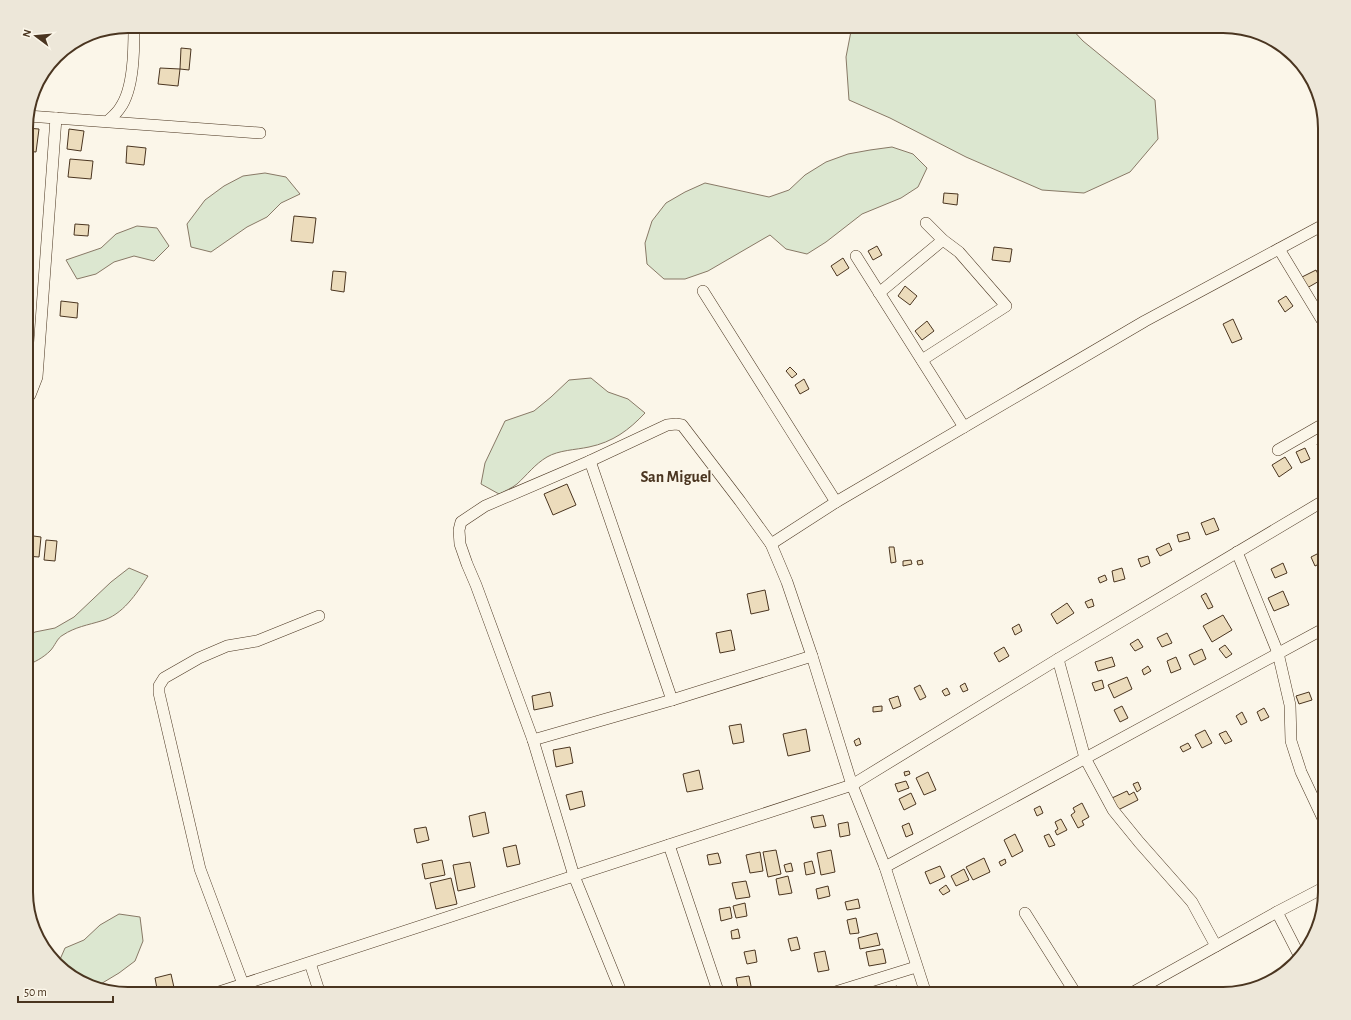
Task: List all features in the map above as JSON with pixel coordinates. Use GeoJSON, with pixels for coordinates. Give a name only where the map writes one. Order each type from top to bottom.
{"type":"FeatureCollection","features":[{"type":"Feature","properties":{"kind":"street"},"geometry":{"type":"LineString","coordinates":[[108,122],[121,107],[128,91],[133,56],[134,33]]}},
{"type":"Feature","properties":{"kind":"street"},"geometry":{"type":"LineString","coordinates":[[34,116],[260,133]]}},
{"type":"Feature","properties":{"kind":"street"},"geometry":{"type":"LineString","coordinates":[[33,388],[37,377],[56,118]]}},
{"type":"Feature","properties":{"kind":"street"},"geometry":{"type":"LineString","coordinates":[[922,360],[1006,306],[959,252],[943,240],[926,223]]}},
{"type":"Feature","properties":{"kind":"street"},"geometry":{"type":"LineString","coordinates":[[771,544],[836,502],[1145,321],[1318,228]]}},
{"type":"Feature","properties":{"kind":"street"},"geometry":{"type":"LineString","coordinates":[[879,293],[943,240]]}},
{"type":"Feature","properties":{"kind":"street"},"geometry":{"type":"LineString","coordinates":[[1279,249],[1318,313]]}},
{"type":"Feature","properties":{"kind":"street"},"geometry":{"type":"LineString","coordinates":[[856,256],[964,427]]}},
{"type":"Feature","properties":{"kind":"street"},"geometry":{"type":"LineString","coordinates":[[703,291],[836,502]]}},
{"type":"Feature","properties":{"kind":"street"},"geometry":{"type":"LineString","coordinates":[[619,987],[574,876],[533,740],[467,564],[460,544],[459,530],[462,522],[485,506],[590,461],[667,425],[676,424],[682,425],[771,544],[787,582],[812,656],[852,785],[885,867],[923,987]]}},
{"type":"Feature","properties":{"kind":"street"},"geometry":{"type":"LineString","coordinates":[[1278,450],[1318,427]]}},
{"type":"Feature","properties":{"kind":"street"},"geometry":{"type":"LineString","coordinates":[[590,461],[672,700]]}},
{"type":"Feature","properties":{"kind":"street"},"geometry":{"type":"LineString","coordinates":[[234,987],[852,785],[1058,659],[1318,504]]}},
{"type":"Feature","properties":{"kind":"street"},"geometry":{"type":"LineString","coordinates":[[1236,552],[1278,653],[1290,705],[1291,741],[1301,772],[1318,808]]}},
{"type":"Feature","properties":{"kind":"street"},"geometry":{"type":"LineString","coordinates":[[243,984],[200,869],[159,694],[159,686],[164,678],[199,658],[227,646],[257,641],[319,616]]}},
{"type":"Feature","properties":{"kind":"street"},"geometry":{"type":"LineString","coordinates":[[885,867],[1318,632]]}},
{"type":"Feature","properties":{"kind":"street"},"geometry":{"type":"LineString","coordinates":[[533,740],[672,700],[812,656]]}},
{"type":"Feature","properties":{"kind":"street"},"geometry":{"type":"LineString","coordinates":[[1058,659],[1085,758],[1113,810],[1192,902],[1216,946]]}},
{"type":"Feature","properties":{"kind":"street"},"geometry":{"type":"LineString","coordinates":[[669,845],[717,987]]}},
{"type":"Feature","properties":{"kind":"street"},"geometry":{"type":"LineString","coordinates":[[1143,987],[1277,912],[1318,892]]}},
{"type":"Feature","properties":{"kind":"street"},"geometry":{"type":"LineString","coordinates":[[1277,912],[1297,951]]}},
{"type":"Feature","properties":{"kind":"street"},"geometry":{"type":"LineString","coordinates":[[1025,913],[1072,987]]}},
{"type":"Feature","properties":{"kind":"street"},"geometry":{"type":"LineString","coordinates":[[310,963],[318,987]]}},
{"type":"Feature","properties":{"kind":"street"},"geometry":{"type":"LineString","coordinates":[[852,987],[916,967]]}},
{"type":"Feature","properties":{"kind":"green space"},"geometry":{"type":"Polygon","coordinates":[[[851,33],[1076,33],[1083,41],[1155,100],[1158,139],[1130,172],[1084,193],[1042,190],[966,157],[890,118],[849,100],[846,57],[851,33]]]}},
{"type":"Feature","properties":{"kind":"green space"},"geometry":{"type":"Polygon","coordinates":[[[892,147],[913,154],[927,168],[918,187],[901,198],[862,214],[826,242],[807,254],[786,249],[770,235],[708,271],[685,279],[664,279],[647,264],[645,243],[652,221],[666,203],[685,192],[705,183],[769,197],[789,190],[805,175],[826,162],[848,154],[892,147]]]}},
{"type":"Feature","properties":{"kind":"green space"},"geometry":{"type":"Polygon","coordinates":[[[265,173],[286,177],[300,194],[281,203],[267,217],[247,227],[211,252],[191,247],[187,224],[205,200],[224,186],[243,176],[265,173]]]}},
{"type":"Feature","properties":{"kind":"green space"},"geometry":{"type":"Polygon","coordinates":[[[137,226],[157,228],[169,246],[154,261],[134,256],[114,262],[96,274],[77,279],[66,260],[101,248],[116,234],[137,226]]]}},
{"type":"Feature","properties":{"kind":"green space"},"geometry":{"type":"Polygon","coordinates":[[[591,378],[608,392],[628,399],[645,413],[627,430],[613,439],[598,445],[562,452],[547,457],[535,466],[517,484],[499,494],[481,484],[485,463],[505,421],[534,411],[569,380],[591,378]]]}},
{"type":"Feature","properties":{"kind":"green space"},"geometry":{"type":"Polygon","coordinates":[[[129,568],[148,576],[134,597],[116,614],[101,621],[77,628],[61,636],[52,649],[33,662],[33,633],[55,628],[74,617],[111,582],[129,568]]]}},
{"type":"Feature","properties":{"kind":"green space"},"geometry":{"type":"Polygon","coordinates":[[[119,914],[140,917],[143,941],[135,961],[102,983],[75,971],[60,958],[65,948],[84,940],[100,925],[119,914]]]}},
{"type":"Feature","properties":{"kind":"building"},"geometry":{"type":"Polygon","coordinates":[[[181,48],[191,49],[189,70],[180,69],[181,48]]]}},
{"type":"Feature","properties":{"kind":"building"},"geometry":{"type":"Polygon","coordinates":[[[160,68],[180,69],[178,86],[158,84],[160,68]]]}},
{"type":"Feature","properties":{"kind":"building"},"geometry":{"type":"Polygon","coordinates":[[[33,129],[39,129],[36,152],[33,152],[33,129]]]}},
{"type":"Feature","properties":{"kind":"building"},"geometry":{"type":"Polygon","coordinates":[[[69,129],[84,131],[81,151],[67,149],[69,129]]]}},
{"type":"Feature","properties":{"kind":"building"},"geometry":{"type":"Polygon","coordinates":[[[127,146],[146,148],[144,165],[126,163],[127,146]]]}},
{"type":"Feature","properties":{"kind":"building"},"geometry":{"type":"Polygon","coordinates":[[[70,159],[93,161],[91,179],[68,177],[70,159]]]}},
{"type":"Feature","properties":{"kind":"building"},"geometry":{"type":"Polygon","coordinates":[[[944,193],[958,194],[957,205],[943,203],[944,193]]]}},
{"type":"Feature","properties":{"kind":"building"},"geometry":{"type":"Polygon","coordinates":[[[294,216],[316,218],[313,243],[291,241],[294,216]]]}},
{"type":"Feature","properties":{"kind":"building"},"geometry":{"type":"Polygon","coordinates":[[[75,224],[89,225],[88,236],[74,235],[75,224]]]}},
{"type":"Feature","properties":{"kind":"building"},"geometry":{"type":"Polygon","coordinates":[[[877,246],[882,255],[873,260],[868,251],[877,246]]]}},
{"type":"Feature","properties":{"kind":"building"},"geometry":{"type":"Polygon","coordinates":[[[994,247],[1012,249],[1010,262],[992,260],[994,247]]]}},
{"type":"Feature","properties":{"kind":"building"},"geometry":{"type":"Polygon","coordinates":[[[843,258],[849,268],[837,276],[831,266],[843,258]]]}},
{"type":"Feature","properties":{"kind":"building"},"geometry":{"type":"Polygon","coordinates":[[[1316,270],[1318,274],[1318,282],[1307,288],[1302,277],[1316,270]]]}},
{"type":"Feature","properties":{"kind":"building"},"geometry":{"type":"Polygon","coordinates":[[[333,271],[346,272],[344,292],[331,290],[333,271]]]}},
{"type":"Feature","properties":{"kind":"building"},"geometry":{"type":"Polygon","coordinates":[[[905,286],[917,296],[910,305],[898,296],[905,286]]]}},
{"type":"Feature","properties":{"kind":"building"},"geometry":{"type":"Polygon","coordinates":[[[1286,296],[1293,306],[1285,312],[1278,301],[1286,296]]]}},
{"type":"Feature","properties":{"kind":"building"},"geometry":{"type":"Polygon","coordinates":[[[61,301],[78,303],[77,318],[60,316],[61,301]]]}},
{"type":"Feature","properties":{"kind":"building"},"geometry":{"type":"Polygon","coordinates":[[[1233,319],[1242,339],[1232,343],[1223,324],[1233,319]]]}},
{"type":"Feature","properties":{"kind":"building"},"geometry":{"type":"Polygon","coordinates":[[[927,321],[934,331],[922,340],[915,331],[927,321]]]}},
{"type":"Feature","properties":{"kind":"building"},"geometry":{"type":"Polygon","coordinates":[[[790,367],[797,374],[792,378],[786,371],[790,367]]]}},
{"type":"Feature","properties":{"kind":"building"},"geometry":{"type":"Polygon","coordinates":[[[804,379],[809,389],[800,394],[795,385],[804,379]]]}},
{"type":"Feature","properties":{"kind":"building"},"geometry":{"type":"Polygon","coordinates":[[[1305,448],[1310,459],[1301,463],[1296,452],[1305,448]]]}},
{"type":"Feature","properties":{"kind":"building"},"geometry":{"type":"Polygon","coordinates":[[[1285,457],[1292,468],[1279,477],[1272,465],[1285,457]]]}},
{"type":"Feature","properties":{"kind":"building"},"geometry":{"type":"Polygon","coordinates":[[[567,484],[576,505],[553,515],[544,494],[567,484]]]}},
{"type":"Feature","properties":{"kind":"building"},"geometry":{"type":"Polygon","coordinates":[[[1214,518],[1219,530],[1206,535],[1201,523],[1214,518]]]}},
{"type":"Feature","properties":{"kind":"building"},"geometry":{"type":"Polygon","coordinates":[[[1188,532],[1190,539],[1179,542],[1177,535],[1188,532]]]}},
{"type":"Feature","properties":{"kind":"building"},"geometry":{"type":"Polygon","coordinates":[[[33,536],[41,537],[39,557],[33,557],[33,536]]]}},
{"type":"Feature","properties":{"kind":"building"},"geometry":{"type":"Polygon","coordinates":[[[46,540],[57,541],[55,561],[44,560],[46,540]]]}},
{"type":"Feature","properties":{"kind":"building"},"geometry":{"type":"Polygon","coordinates":[[[1169,543],[1172,550],[1160,556],[1156,549],[1169,543]]]}},
{"type":"Feature","properties":{"kind":"building"},"geometry":{"type":"Polygon","coordinates":[[[889,547],[894,547],[896,562],[891,563],[889,547]]]}},
{"type":"Feature","properties":{"kind":"building"},"geometry":{"type":"Polygon","coordinates":[[[1318,554],[1318,564],[1315,566],[1311,557],[1318,554]]]}},
{"type":"Feature","properties":{"kind":"building"},"geometry":{"type":"Polygon","coordinates":[[[1148,556],[1150,563],[1141,567],[1138,559],[1148,556]]]}},
{"type":"Feature","properties":{"kind":"building"},"geometry":{"type":"Polygon","coordinates":[[[911,560],[912,564],[903,566],[903,561],[911,560]]]}},
{"type":"Feature","properties":{"kind":"building"},"geometry":{"type":"Polygon","coordinates":[[[922,560],[923,564],[918,565],[917,561],[922,560]]]}},
{"type":"Feature","properties":{"kind":"building"},"geometry":{"type":"Polygon","coordinates":[[[1283,563],[1287,573],[1275,578],[1271,569],[1283,563]]]}},
{"type":"Feature","properties":{"kind":"building"},"geometry":{"type":"Polygon","coordinates":[[[1122,568],[1125,579],[1114,582],[1112,571],[1122,568]]]}},
{"type":"Feature","properties":{"kind":"building"},"geometry":{"type":"Polygon","coordinates":[[[1105,575],[1107,580],[1100,583],[1098,578],[1105,575]]]}},
{"type":"Feature","properties":{"kind":"building"},"geometry":{"type":"Polygon","coordinates":[[[765,590],[769,610],[751,614],[747,594],[765,590]]]}},
{"type":"Feature","properties":{"kind":"building"},"geometry":{"type":"Polygon","coordinates":[[[1283,591],[1289,605],[1274,611],[1268,598],[1283,591]]]}},
{"type":"Feature","properties":{"kind":"building"},"geometry":{"type":"Polygon","coordinates":[[[1206,593],[1213,607],[1208,609],[1201,596],[1206,593]]]}},
{"type":"Feature","properties":{"kind":"building"},"geometry":{"type":"Polygon","coordinates":[[[1092,599],[1094,606],[1088,608],[1085,602],[1092,599]]]}},
{"type":"Feature","properties":{"kind":"building"},"geometry":{"type":"Polygon","coordinates":[[[1067,603],[1074,613],[1057,624],[1051,614],[1067,603]]]}},
{"type":"Feature","properties":{"kind":"building"},"geometry":{"type":"Polygon","coordinates":[[[1223,615],[1232,630],[1212,642],[1203,626],[1223,615]]]}},
{"type":"Feature","properties":{"kind":"building"},"geometry":{"type":"Polygon","coordinates":[[[1019,624],[1022,631],[1015,635],[1012,628],[1019,624]]]}},
{"type":"Feature","properties":{"kind":"building"},"geometry":{"type":"Polygon","coordinates":[[[731,630],[735,650],[720,653],[716,633],[731,630]]]}},
{"type":"Feature","properties":{"kind":"building"},"geometry":{"type":"Polygon","coordinates":[[[1167,633],[1172,643],[1162,647],[1157,638],[1167,633]]]}},
{"type":"Feature","properties":{"kind":"building"},"geometry":{"type":"Polygon","coordinates":[[[1138,639],[1143,647],[1135,651],[1130,644],[1138,639]]]}},
{"type":"Feature","properties":{"kind":"building"},"geometry":{"type":"Polygon","coordinates":[[[1225,645],[1232,654],[1226,658],[1219,649],[1225,645]]]}},
{"type":"Feature","properties":{"kind":"building"},"geometry":{"type":"Polygon","coordinates":[[[1004,647],[1009,656],[999,662],[994,653],[1004,647]]]}},
{"type":"Feature","properties":{"kind":"building"},"geometry":{"type":"Polygon","coordinates":[[[1202,649],[1206,659],[1194,665],[1189,655],[1202,649]]]}},
{"type":"Feature","properties":{"kind":"building"},"geometry":{"type":"Polygon","coordinates":[[[1112,657],[1115,666],[1098,671],[1095,662],[1112,657]]]}},
{"type":"Feature","properties":{"kind":"building"},"geometry":{"type":"Polygon","coordinates":[[[1176,657],[1181,669],[1171,673],[1167,661],[1176,657]]]}},
{"type":"Feature","properties":{"kind":"building"},"geometry":{"type":"Polygon","coordinates":[[[1148,666],[1151,671],[1144,675],[1142,670],[1148,666]]]}},
{"type":"Feature","properties":{"kind":"building"},"geometry":{"type":"Polygon","coordinates":[[[1127,677],[1132,689],[1114,698],[1108,685],[1127,677]]]}},
{"type":"Feature","properties":{"kind":"building"},"geometry":{"type":"Polygon","coordinates":[[[1102,680],[1104,688],[1095,691],[1092,683],[1102,680]]]}},
{"type":"Feature","properties":{"kind":"building"},"geometry":{"type":"Polygon","coordinates":[[[965,683],[968,690],[963,692],[960,686],[965,683]]]}},
{"type":"Feature","properties":{"kind":"building"},"geometry":{"type":"Polygon","coordinates":[[[920,685],[926,697],[920,700],[914,688],[920,685]]]}},
{"type":"Feature","properties":{"kind":"building"},"geometry":{"type":"Polygon","coordinates":[[[947,688],[950,694],[945,696],[942,691],[947,688]]]}},
{"type":"Feature","properties":{"kind":"building"},"geometry":{"type":"Polygon","coordinates":[[[550,692],[553,706],[534,710],[532,696],[550,692]]]}},
{"type":"Feature","properties":{"kind":"building"},"geometry":{"type":"Polygon","coordinates":[[[1309,692],[1312,700],[1299,704],[1296,696],[1309,692]]]}},
{"type":"Feature","properties":{"kind":"building"},"geometry":{"type":"Polygon","coordinates":[[[898,696],[901,706],[893,709],[889,699],[898,696]]]}},
{"type":"Feature","properties":{"kind":"building"},"geometry":{"type":"Polygon","coordinates":[[[882,706],[882,711],[873,712],[873,707],[882,706]]]}},
{"type":"Feature","properties":{"kind":"building"},"geometry":{"type":"Polygon","coordinates":[[[1122,706],[1128,718],[1120,722],[1114,710],[1122,706]]]}},
{"type":"Feature","properties":{"kind":"building"},"geometry":{"type":"Polygon","coordinates":[[[1264,708],[1269,717],[1261,721],[1257,712],[1264,708]]]}},
{"type":"Feature","properties":{"kind":"building"},"geometry":{"type":"Polygon","coordinates":[[[1242,712],[1247,722],[1241,725],[1236,716],[1242,712]]]}},
{"type":"Feature","properties":{"kind":"building"},"geometry":{"type":"Polygon","coordinates":[[[741,724],[744,742],[733,744],[729,726],[741,724]]]}},
{"type":"Feature","properties":{"kind":"building"},"geometry":{"type":"Polygon","coordinates":[[[806,729],[810,751],[788,756],[783,734],[806,729]]]}},
{"type":"Feature","properties":{"kind":"building"},"geometry":{"type":"Polygon","coordinates":[[[1205,730],[1212,743],[1202,748],[1195,735],[1205,730]]]}},
{"type":"Feature","properties":{"kind":"building"},"geometry":{"type":"Polygon","coordinates":[[[1226,731],[1232,741],[1225,744],[1219,734],[1226,731]]]}},
{"type":"Feature","properties":{"kind":"building"},"geometry":{"type":"Polygon","coordinates":[[[859,738],[861,744],[856,746],[854,741],[859,738]]]}},
{"type":"Feature","properties":{"kind":"building"},"geometry":{"type":"Polygon","coordinates":[[[1188,743],[1191,748],[1183,752],[1180,747],[1188,743]]]}},
{"type":"Feature","properties":{"kind":"building"},"geometry":{"type":"Polygon","coordinates":[[[570,747],[573,763],[556,767],[553,750],[570,747]]]}},
{"type":"Feature","properties":{"kind":"building"},"geometry":{"type":"Polygon","coordinates":[[[699,770],[703,789],[687,792],[683,774],[699,770]]]}},
{"type":"Feature","properties":{"kind":"building"},"geometry":{"type":"Polygon","coordinates":[[[909,771],[910,774],[905,776],[904,772],[909,771]]]}},
{"type":"Feature","properties":{"kind":"building"},"geometry":{"type":"Polygon","coordinates":[[[928,772],[936,790],[924,795],[916,778],[928,772]]]}},
{"type":"Feature","properties":{"kind":"building"},"geometry":{"type":"Polygon","coordinates":[[[906,781],[909,788],[898,792],[895,784],[906,781]]]}},
{"type":"Feature","properties":{"kind":"building"},"geometry":{"type":"Polygon","coordinates":[[[1138,782],[1141,789],[1137,792],[1133,784],[1138,782]]]}},
{"type":"Feature","properties":{"kind":"building"},"geometry":{"type":"Polygon","coordinates":[[[582,791],[585,806],[570,810],[566,795],[582,791]]]}},
{"type":"Feature","properties":{"kind":"building"},"geometry":{"type":"Polygon","coordinates":[[[1127,791],[1129,795],[1134,792],[1138,800],[1118,810],[1112,798],[1127,791]]]}},
{"type":"Feature","properties":{"kind":"building"},"geometry":{"type":"Polygon","coordinates":[[[911,793],[916,804],[904,810],[899,799],[911,793]]]}},
{"type":"Feature","properties":{"kind":"building"},"geometry":{"type":"Polygon","coordinates":[[[1082,803],[1089,817],[1082,821],[1084,825],[1078,828],[1071,815],[1075,812],[1073,808],[1082,803]]]}},
{"type":"Feature","properties":{"kind":"building"},"geometry":{"type":"Polygon","coordinates":[[[1040,806],[1043,813],[1037,816],[1034,809],[1040,806]]]}},
{"type":"Feature","properties":{"kind":"building"},"geometry":{"type":"Polygon","coordinates":[[[485,812],[489,833],[473,837],[469,816],[485,812]]]}},
{"type":"Feature","properties":{"kind":"building"},"geometry":{"type":"Polygon","coordinates":[[[823,815],[826,826],[814,828],[811,817],[823,815]]]}},
{"type":"Feature","properties":{"kind":"building"},"geometry":{"type":"Polygon","coordinates":[[[1061,819],[1067,830],[1057,835],[1055,831],[1058,829],[1055,822],[1061,819]]]}},
{"type":"Feature","properties":{"kind":"building"},"geometry":{"type":"Polygon","coordinates":[[[848,822],[850,835],[840,837],[838,824],[848,822]]]}},
{"type":"Feature","properties":{"kind":"building"},"geometry":{"type":"Polygon","coordinates":[[[909,823],[913,834],[906,837],[902,826],[909,823]]]}},
{"type":"Feature","properties":{"kind":"building"},"geometry":{"type":"Polygon","coordinates":[[[426,827],[429,840],[417,843],[414,829],[426,827]]]}},
{"type":"Feature","properties":{"kind":"building"},"geometry":{"type":"Polygon","coordinates":[[[1015,834],[1023,851],[1012,857],[1004,840],[1015,834]]]}},
{"type":"Feature","properties":{"kind":"building"},"geometry":{"type":"Polygon","coordinates":[[[1049,834],[1055,845],[1049,847],[1044,836],[1049,834]]]}},
{"type":"Feature","properties":{"kind":"building"},"geometry":{"type":"Polygon","coordinates":[[[516,845],[520,864],[507,867],[503,848],[516,845]]]}},
{"type":"Feature","properties":{"kind":"building"},"geometry":{"type":"Polygon","coordinates":[[[776,850],[781,874],[768,877],[763,852],[776,850]]]}},
{"type":"Feature","properties":{"kind":"building"},"geometry":{"type":"Polygon","coordinates":[[[831,850],[835,872],[821,875],[817,853],[831,850]]]}},
{"type":"Feature","properties":{"kind":"building"},"geometry":{"type":"Polygon","coordinates":[[[760,852],[763,871],[750,873],[746,855],[760,852]]]}},
{"type":"Feature","properties":{"kind":"building"},"geometry":{"type":"Polygon","coordinates":[[[718,853],[721,863],[709,865],[707,855],[718,853]]]}},
{"type":"Feature","properties":{"kind":"building"},"geometry":{"type":"Polygon","coordinates":[[[984,858],[990,872],[973,880],[966,867],[984,858]]]}},
{"type":"Feature","properties":{"kind":"building"},"geometry":{"type":"Polygon","coordinates":[[[1005,859],[1006,863],[1001,866],[999,862],[1005,859]]]}},
{"type":"Feature","properties":{"kind":"building"},"geometry":{"type":"Polygon","coordinates":[[[442,860],[445,875],[425,879],[422,864],[442,860]]]}},
{"type":"Feature","properties":{"kind":"building"},"geometry":{"type":"Polygon","coordinates":[[[812,861],[815,873],[806,875],[804,863],[812,861]]]}},
{"type":"Feature","properties":{"kind":"building"},"geometry":{"type":"Polygon","coordinates":[[[470,862],[475,887],[458,891],[453,865],[470,862]]]}},
{"type":"Feature","properties":{"kind":"building"},"geometry":{"type":"Polygon","coordinates":[[[791,863],[793,871],[786,872],[784,865],[791,863]]]}},
{"type":"Feature","properties":{"kind":"building"},"geometry":{"type":"Polygon","coordinates":[[[940,866],[945,877],[930,884],[925,872],[940,866]]]}},
{"type":"Feature","properties":{"kind":"building"},"geometry":{"type":"Polygon","coordinates":[[[964,869],[969,880],[956,886],[951,876],[964,869]]]}},
{"type":"Feature","properties":{"kind":"building"},"geometry":{"type":"Polygon","coordinates":[[[788,876],[792,893],[779,895],[776,879],[788,876]]]}},
{"type":"Feature","properties":{"kind":"building"},"geometry":{"type":"Polygon","coordinates":[[[451,878],[457,904],[436,909],[430,883],[451,878]]]}},
{"type":"Feature","properties":{"kind":"building"},"geometry":{"type":"Polygon","coordinates":[[[746,881],[750,897],[736,899],[732,883],[746,881]]]}},
{"type":"Feature","properties":{"kind":"building"},"geometry":{"type":"Polygon","coordinates":[[[946,885],[950,891],[943,895],[939,890],[946,885]]]}},
{"type":"Feature","properties":{"kind":"building"},"geometry":{"type":"Polygon","coordinates":[[[828,886],[830,896],[818,899],[816,889],[828,886]]]}},
{"type":"Feature","properties":{"kind":"building"},"geometry":{"type":"Polygon","coordinates":[[[858,899],[860,908],[847,910],[845,902],[858,899]]]}},
{"type":"Feature","properties":{"kind":"building"},"geometry":{"type":"Polygon","coordinates":[[[745,903],[747,916],[736,918],[733,906],[745,903]]]}},
{"type":"Feature","properties":{"kind":"building"},"geometry":{"type":"Polygon","coordinates":[[[730,907],[732,918],[721,921],[719,909],[730,907]]]}},
{"type":"Feature","properties":{"kind":"building"},"geometry":{"type":"Polygon","coordinates":[[[856,918],[859,933],[850,934],[847,920],[856,918]]]}},
{"type":"Feature","properties":{"kind":"building"},"geometry":{"type":"Polygon","coordinates":[[[738,929],[740,938],[732,939],[731,931],[738,929]]]}},
{"type":"Feature","properties":{"kind":"building"},"geometry":{"type":"Polygon","coordinates":[[[877,933],[880,945],[860,949],[858,938],[877,933]]]}},
{"type":"Feature","properties":{"kind":"building"},"geometry":{"type":"Polygon","coordinates":[[[797,937],[800,949],[791,951],[788,939],[797,937]]]}},
{"type":"Feature","properties":{"kind":"building"},"geometry":{"type":"Polygon","coordinates":[[[883,949],[886,963],[869,966],[866,952],[883,949]]]}},
{"type":"Feature","properties":{"kind":"building"},"geometry":{"type":"Polygon","coordinates":[[[755,950],[757,962],[747,964],[744,952],[755,950]]]}},
{"type":"Feature","properties":{"kind":"building"},"geometry":{"type":"Polygon","coordinates":[[[825,951],[829,970],[818,972],[814,953],[825,951]]]}},
{"type":"Feature","properties":{"kind":"building"},"geometry":{"type":"Polygon","coordinates":[[[171,974],[174,987],[157,987],[155,978],[171,974]]]}},
{"type":"Feature","properties":{"kind":"building"},"geometry":{"type":"Polygon","coordinates":[[[749,976],[751,987],[738,987],[736,978],[749,976]]]}},
{"type":"Feature","properties":{"kind":"district","name":"San Miguel"},"geometry":{"type":"Point","coordinates":[676,477]}}]}
